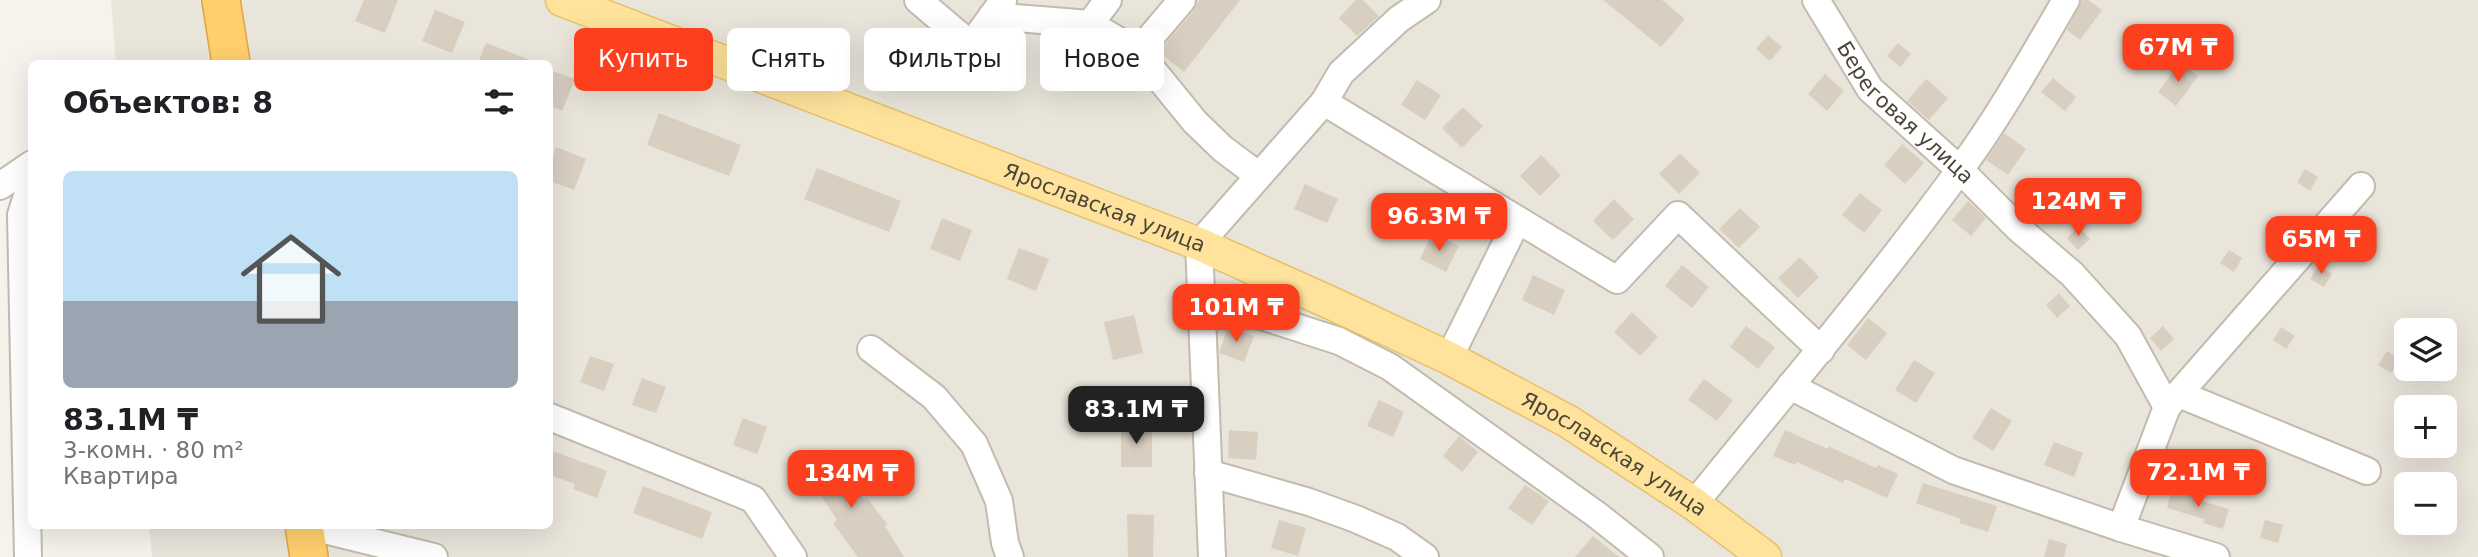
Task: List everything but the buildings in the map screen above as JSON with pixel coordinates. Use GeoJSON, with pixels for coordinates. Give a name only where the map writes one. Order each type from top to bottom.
{"type":"FeatureCollection","features":[{"type":"Feature","properties":{"kind":"highway"},"geometry":{"type":"LineString","coordinates":[[221,0],[231,60]]}},
{"type":"Feature","properties":{"kind":"highway"},"geometry":{"type":"LineString","coordinates":[[305,529],[309,557]]}},
{"type":"Feature","properties":{"kind":"main road","name":"Ярославская улица"},"geometry":{"type":"LineString","coordinates":[[562,0],[1199,244],[1449,358],[1569,422],[1694,504],[1765,557]]}},
{"type":"Feature","properties":{"kind":"street"},"geometry":{"type":"LineString","coordinates":[[918,0],[971,45],[998,8],[1090,24],[1097,28]]}},
{"type":"Feature","properties":{"kind":"street"},"geometry":{"type":"LineString","coordinates":[[1090,24],[1108,0]]}},
{"type":"Feature","properties":{"kind":"street"},"geometry":{"type":"LineString","coordinates":[[1158,28],[1182,0]]}},
{"type":"Feature","properties":{"kind":"street"},"geometry":{"type":"LineString","coordinates":[[1212,557],[1199,296],[1199,244],[1324,102],[1341,73],[1399,19],[1427,0]]}},
{"type":"Feature","properties":{"kind":"street","name":"Береговая улица"},"geometry":{"type":"LineString","coordinates":[[1816,0],[1870,89],[1960,170],[2018,228],[2072,274],[2128,336],[2173,400]]}},
{"type":"Feature","properties":{"kind":"street"},"geometry":{"type":"LineString","coordinates":[[1694,504],[1821,350],[1960,170],[2013,90],[2066,0]]}},
{"type":"Feature","properties":{"kind":"street"},"geometry":{"type":"LineString","coordinates":[[1164,84],[1195,122],[1223,149],[1258,175]]}},
{"type":"Feature","properties":{"kind":"street"},"geometry":{"type":"LineString","coordinates":[[1324,102],[1617,280],[1678,215],[1821,350]]}},
{"type":"Feature","properties":{"kind":"street"},"geometry":{"type":"LineString","coordinates":[[0,186],[28,167]]}},
{"type":"Feature","properties":{"kind":"street"},"geometry":{"type":"LineString","coordinates":[[2121,528],[2173,400],[2361,186]]}},
{"type":"Feature","properties":{"kind":"street"},"geometry":{"type":"LineString","coordinates":[[28,193],[21,215],[28,464]]}},
{"type":"Feature","properties":{"kind":"street"},"geometry":{"type":"LineString","coordinates":[[1449,358],[1517,221]]}},
{"type":"Feature","properties":{"kind":"street"},"geometry":{"type":"LineString","coordinates":[[1199,296],[1339,341],[1390,367],[1597,515],[1650,557]]}},
{"type":"Feature","properties":{"kind":"street"},"geometry":{"type":"LineString","coordinates":[[871,349],[933,397],[974,444],[999,500],[1005,543],[1010,557]]}},
{"type":"Feature","properties":{"kind":"street"},"geometry":{"type":"LineString","coordinates":[[1790,386],[1953,470],[2121,528],[2216,557]]}},
{"type":"Feature","properties":{"kind":"street"},"geometry":{"type":"LineString","coordinates":[[2173,400],[2367,471]]}},
{"type":"Feature","properties":{"kind":"street"},"geometry":{"type":"LineString","coordinates":[[553,418],[753,499],[793,557]]}},
{"type":"Feature","properties":{"kind":"street"},"geometry":{"type":"LineString","coordinates":[[1208,473],[1309,502],[1356,519],[1397,537],[1425,557]]}},
{"type":"Feature","properties":{"kind":"street"},"geometry":{"type":"LineString","coordinates":[[28,529],[28,557]]}},
{"type":"Feature","properties":{"kind":"street"},"geometry":{"type":"LineString","coordinates":[[319,529],[417,555]]}},
{"type":"Feature","properties":{"kind":"shaded area"},"geometry":{"type":"Polygon","coordinates":[[[111,0],[2478,0],[2478,557],[152,557],[149,529],[553,529],[553,60],[116,60],[111,0]]]}}]}
